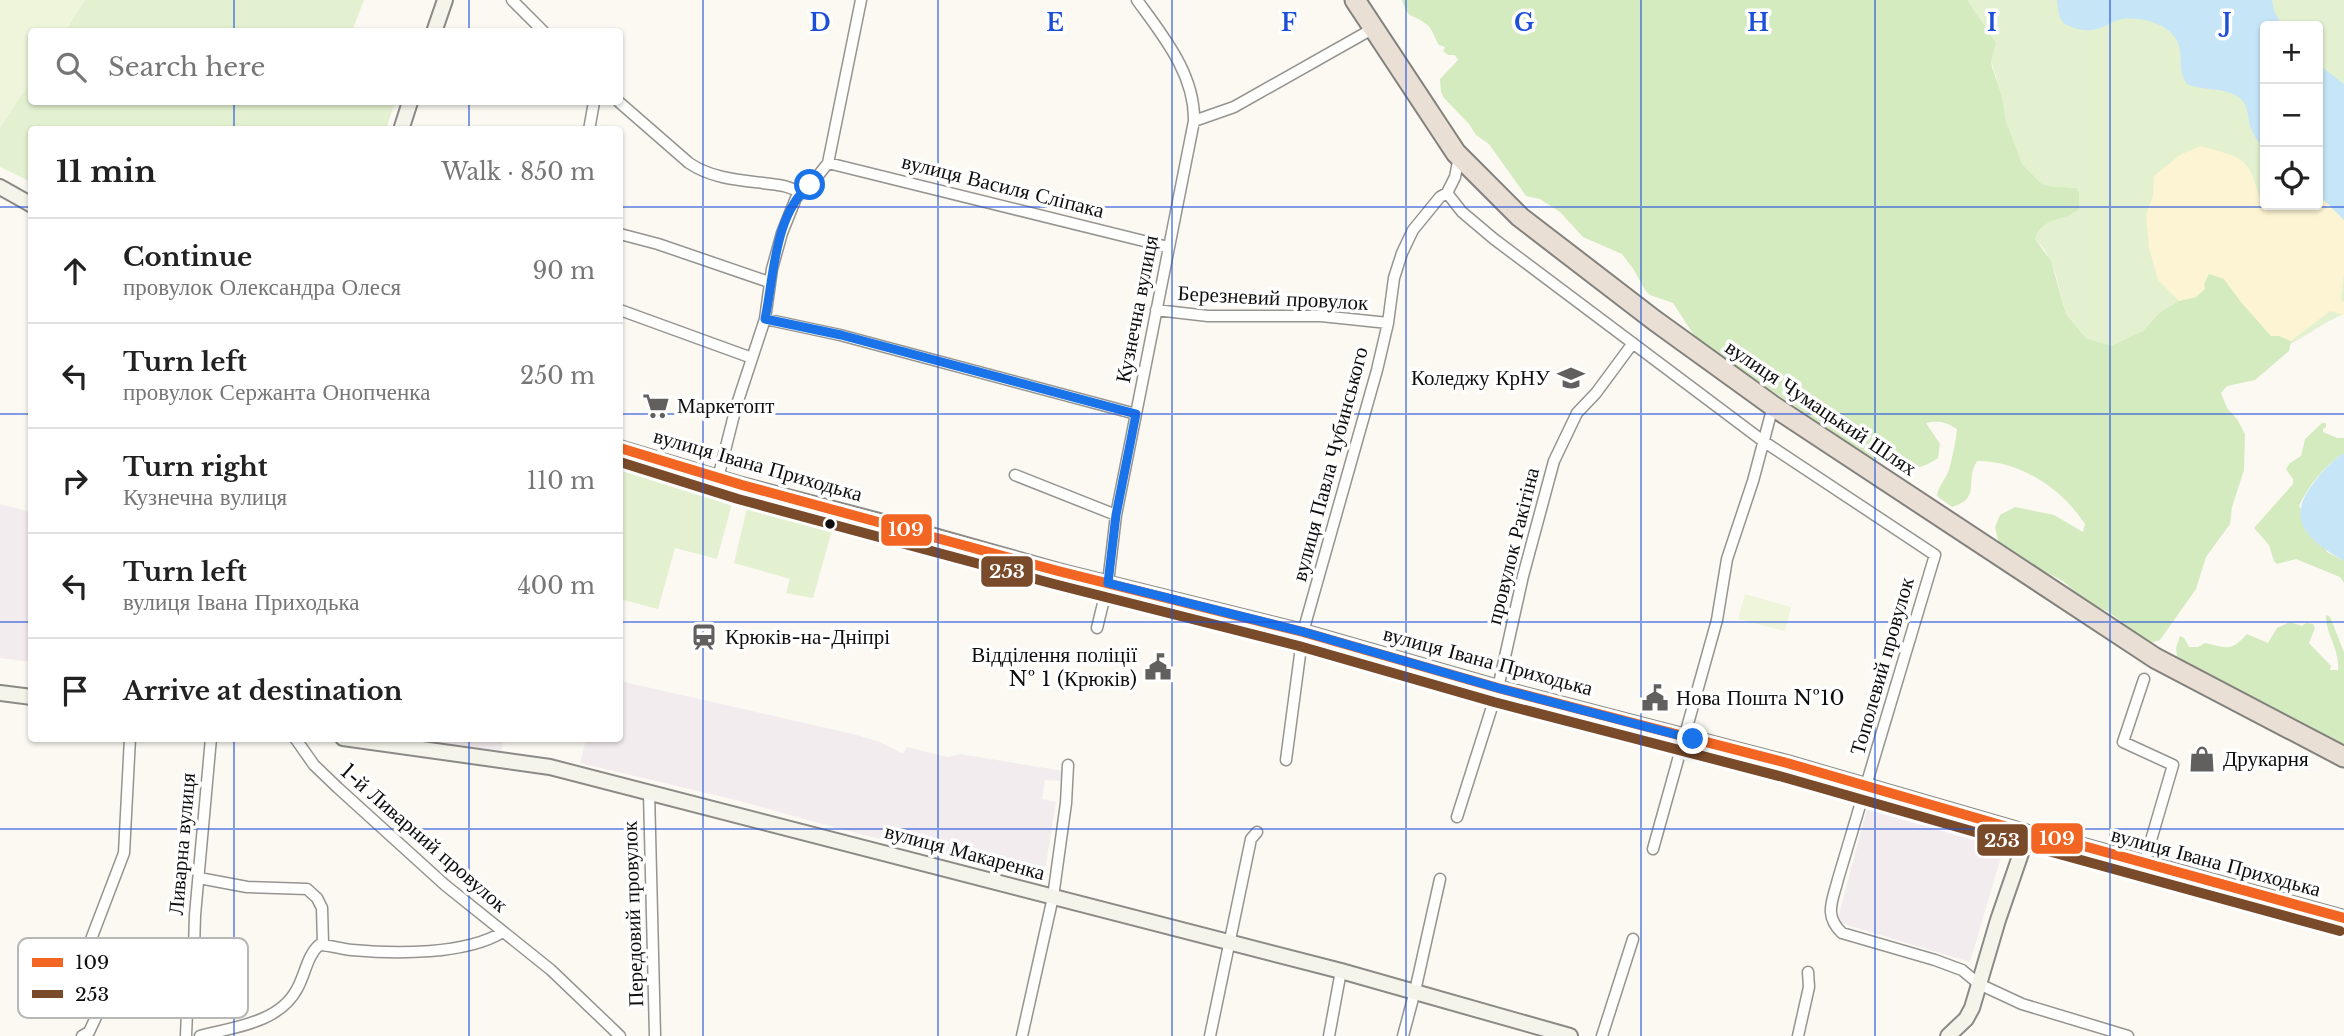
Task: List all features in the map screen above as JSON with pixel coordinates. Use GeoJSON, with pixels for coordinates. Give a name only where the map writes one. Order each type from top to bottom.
{"type":"FeatureCollection","features":[{"type":"Feature","properties":{"kind":"highway","name":"вулиця Чумацький Шлях"},"geometry":{"type":"LineString","coordinates":[[1355,0],[1459,157],[1520,217],[1654,320],[1773,406],[2155,658],[2344,757]]}},
{"type":"Feature","properties":{"kind":"main road"},"geometry":{"type":"LineString","coordinates":[[435,28],[445,0]]}},
{"type":"Feature","properties":{"kind":"main road"},"geometry":{"type":"LineString","coordinates":[[402,126],[409,105]]}},
{"type":"Feature","properties":{"kind":"main road"},"geometry":{"type":"LineString","coordinates":[[0,187],[28,203]]}},
{"type":"Feature","properties":{"kind":"main road","name":"вулиця Івана Приходька"},"geometry":{"type":"LineString","coordinates":[[623,449],[718,478],[1108,583],[1304,632],[1498,688],[1684,736],[2344,918]]}},
{"type":"Feature","properties":{"kind":"main road"},"geometry":{"type":"LineString","coordinates":[[0,693],[28,696]]}},
{"type":"Feature","properties":{"kind":"main road","name":"вулиця Макаренка"},"geometry":{"type":"LineString","coordinates":[[372,742],[550,767],[1341,971],[1570,1036]]}},
{"type":"Feature","properties":{"kind":"main road"},"geometry":{"type":"LineString","coordinates":[[1948,1036],[1966,1019],[1972,1008],[2028,833]]}},
{"type":"Feature","properties":{"kind":"street"},"geometry":{"type":"LineString","coordinates":[[512,0],[540,28]]}},
{"type":"Feature","properties":{"kind":"street"},"geometry":{"type":"LineString","coordinates":[[718,478],[725,444],[765,319],[769,282],[782,233],[794,202],[828,163],[861,0]]}},
{"type":"Feature","properties":{"kind":"street","name":"Кузнечна вулиця"},"geometry":{"type":"LineString","coordinates":[[1097,628],[1108,583],[1116,515],[1194,121],[1192,93],[1180,64],[1137,0]]}},
{"type":"Feature","properties":{"kind":"street"},"geometry":{"type":"LineString","coordinates":[[1194,121],[1234,107],[1374,28]]}},
{"type":"Feature","properties":{"kind":"street"},"geometry":{"type":"LineString","coordinates":[[590,126],[593,105]]}},
{"type":"Feature","properties":{"kind":"street"},"geometry":{"type":"LineString","coordinates":[[622,105],[689,163],[702,171],[721,177],[786,186],[800,193]]}},
{"type":"Feature","properties":{"kind":"street"},"geometry":{"type":"LineString","coordinates":[[1459,157],[1455,177],[1447,193],[1462,212],[1494,240],[1763,441]]}},
{"type":"Feature","properties":{"kind":"street","name":"вулиця Василя Сліпака"},"geometry":{"type":"LineString","coordinates":[[828,163],[1168,247]]}},
{"type":"Feature","properties":{"kind":"street","name":"вулиця Павла Чубинського"},"geometry":{"type":"LineString","coordinates":[[1286,760],[1304,632],[1348,479],[1388,323],[1394,278],[1413,230],[1440,197],[1447,193]]}},
{"type":"Feature","properties":{"kind":"street"},"geometry":{"type":"LineString","coordinates":[[623,235],[769,282]]}},
{"type":"Feature","properties":{"kind":"street","name":"Березневий провулок"},"geometry":{"type":"LineString","coordinates":[[1156,310],[1208,316],[1321,316],[1388,323]]}},
{"type":"Feature","properties":{"kind":"street"},"geometry":{"type":"LineString","coordinates":[[623,311],[752,358]]}},
{"type":"Feature","properties":{"kind":"street"},"geometry":{"type":"LineString","coordinates":[[765,319],[853,338],[1136,414]]}},
{"type":"Feature","properties":{"kind":"street","name":"провулок Ракітіна"},"geometry":{"type":"LineString","coordinates":[[1457,817],[1498,688],[1523,576],[1558,452],[1577,414],[1633,343]]}},
{"type":"Feature","properties":{"kind":"street"},"geometry":{"type":"LineString","coordinates":[[1653,849],[1717,620],[1727,558],[1753,481],[1773,406]]}},
{"type":"Feature","properties":{"kind":"street","name":"Тополевий провулок"},"geometry":{"type":"LineString","coordinates":[[1763,441],[1935,555],[1830,909],[1830,918],[1842,933],[1962,970],[1979,984]]}},
{"type":"Feature","properties":{"kind":"street"},"geometry":{"type":"LineString","coordinates":[[1015,474],[1116,515]]}},
{"type":"Feature","properties":{"kind":"street"},"geometry":{"type":"LineString","coordinates":[[2144,679],[2123,742],[2173,765],[2144,864]]}},
{"type":"Feature","properties":{"kind":"street"},"geometry":{"type":"LineString","coordinates":[[91,938],[124,853],[130,742]]}},
{"type":"Feature","properties":{"kind":"street","name":"Ливарна вулиця"},"geometry":{"type":"LineString","coordinates":[[194,938],[211,742]]}},
{"type":"Feature","properties":{"kind":"street","name":"1-й Ливарний провулок"},"geometry":{"type":"LineString","coordinates":[[298,742],[314,765],[330,781],[445,885],[551,970],[620,1036]]}},
{"type":"Feature","properties":{"kind":"street"},"geometry":{"type":"LineString","coordinates":[[1021,1036],[1053,897],[1066,803],[1068,765]]}},
{"type":"Feature","properties":{"kind":"street","name":"Передовий провулок"},"geometry":{"type":"LineString","coordinates":[[649,792],[654,1036]]}},
{"type":"Feature","properties":{"kind":"street"},"geometry":{"type":"LineString","coordinates":[[1210,1036],[1251,839],[1257,832]]}},
{"type":"Feature","properties":{"kind":"street"},"geometry":{"type":"LineString","coordinates":[[199,878],[247,887],[307,889],[317,898],[321,908],[323,944],[313,952],[298,988],[288,1003],[262,1018],[200,1036]]}},
{"type":"Feature","properties":{"kind":"street"},"geometry":{"type":"LineString","coordinates":[[1403,1036],[1440,879]]}},
{"type":"Feature","properties":{"kind":"street","name":"1-й Ливарний провулок"},"geometry":{"type":"LineString","coordinates":[[323,944],[368,951],[424,952],[480,943],[503,932]]}},
{"type":"Feature","properties":{"kind":"street"},"geometry":{"type":"LineString","coordinates":[[1602,1036],[1633,939]]}},
{"type":"Feature","properties":{"kind":"street"},"geometry":{"type":"LineString","coordinates":[[1329,1036],[1341,971]]}},
{"type":"Feature","properties":{"kind":"street"},"geometry":{"type":"LineString","coordinates":[[1798,1036],[1809,987],[1808,972]]}},
{"type":"Feature","properties":{"kind":"street"},"geometry":{"type":"LineString","coordinates":[[1979,984],[2022,1004],[2129,1036]]}},
{"type":"Feature","properties":{"kind":"street"},"geometry":{"type":"LineString","coordinates":[[82,1036],[89,1032],[96,1018]]}},
{"type":"Feature","properties":{"kind":"street"},"geometry":{"type":"LineString","coordinates":[[96,1018],[100,1036]]}},
{"type":"Feature","properties":{"kind":"street","name":"Ливарна вулиця"},"geometry":{"type":"LineString","coordinates":[[186,1036],[187,1018]]}},
{"type":"Feature","properties":{"kind":"shaded area"},"geometry":{"type":"Polygon","coordinates":[[[0,504],[28,511],[28,662],[0,658],[0,504]]]}},
{"type":"Feature","properties":{"kind":"shaded area"},"geometry":{"type":"Polygon","coordinates":[[[623,682],[853,734],[880,742],[903,754],[907,747],[948,757],[960,754],[1063,771],[1062,781],[1045,780],[1042,799],[1056,802],[1044,876],[1040,880],[736,800],[580,763],[585,742],[623,742],[623,682]]]}},
{"type":"Feature","properties":{"kind":"shaded area"},"geometry":{"type":"Polygon","coordinates":[[[415,742],[503,742],[501,754],[415,742]]]}},
{"type":"Feature","properties":{"kind":"shaded area"},"geometry":{"type":"Polygon","coordinates":[[[1867,809],[2004,847],[1970,962],[1837,922],[1867,809]]]}},
{"type":"Feature","properties":{"kind":"green space"},"geometry":{"type":"Polygon","coordinates":[[[0,0],[85,0],[66,28],[28,28],[28,85],[0,127],[0,0]]]}},
{"type":"Feature","properties":{"kind":"green space"},"geometry":{"type":"Polygon","coordinates":[[[85,0],[364,0],[353,28],[67,28],[85,0]]]}},
{"type":"Feature","properties":{"kind":"green space"},"geometry":{"type":"Polygon","coordinates":[[[1402,0],[1967,0],[1996,43],[1992,67],[2002,96],[2006,121],[2022,164],[2042,184],[2076,188],[2079,193],[2079,209],[2043,226],[2035,239],[2051,261],[2066,314],[2086,338],[2111,346],[2143,331],[2160,312],[2179,301],[2196,297],[2205,289],[2204,284],[2209,273],[2224,279],[2271,336],[2291,341],[2289,351],[2255,380],[2227,386],[2221,393],[2227,408],[2245,434],[2244,470],[2232,507],[2230,524],[2206,557],[2196,589],[2160,640],[2150,643],[2107,611],[2087,603],[2063,581],[2006,552],[1998,540],[1995,527],[2000,515],[2015,507],[2054,515],[2083,532],[2085,524],[2052,488],[2024,471],[1993,462],[1977,461],[1973,469],[1970,494],[1967,499],[1952,507],[1937,496],[1949,470],[1957,429],[1942,422],[1926,423],[1940,444],[1938,458],[1919,467],[1902,468],[1866,455],[1702,343],[1673,303],[1650,295],[1645,290],[1622,254],[1583,237],[1560,212],[1540,199],[1526,196],[1489,144],[1476,135],[1444,98],[1440,79],[1458,60],[1455,55],[1448,55],[1443,51],[1445,47],[1439,45],[1430,28],[1409,14],[1402,0]]]}},
{"type":"Feature","properties":{"kind":"green space"},"geometry":{"type":"Polygon","coordinates":[[[1957,0],[2344,0],[2344,314],[2275,351],[2179,301],[2160,312],[2143,331],[2117,345],[2111,346],[2086,338],[2066,314],[2055,272],[2045,250],[2035,239],[2045,224],[2074,213],[2076,188],[2042,184],[2022,164],[2006,121],[2002,96],[1991,61],[1957,0]]]}},
{"type":"Feature","properties":{"kind":"green space"},"geometry":{"type":"Polygon","coordinates":[[[28,85],[28,105],[394,105],[387,126],[28,126],[28,181],[0,167],[0,127],[28,85]]]}},
{"type":"Feature","properties":{"kind":"green space"},"geometry":{"type":"Polygon","coordinates":[[[2322,423],[2326,423],[2323,432],[2344,438],[2344,453],[2318,476],[2299,506],[2327,552],[2344,561],[2344,583],[2340,577],[2296,559],[2277,564],[2269,545],[2254,528],[2293,484],[2293,479],[2286,469],[2301,456],[2305,439],[2322,423]]]}},
{"type":"Feature","properties":{"kind":"green space"},"geometry":{"type":"Polygon","coordinates":[[[623,467],[734,496],[717,559],[675,548],[658,609],[623,600],[623,467]]]}},
{"type":"Feature","properties":{"kind":"green space"},"geometry":{"type":"Polygon","coordinates":[[[749,500],[834,523],[813,598],[786,593],[790,579],[734,563],[749,500]]]}},
{"type":"Feature","properties":{"kind":"green space"},"geometry":{"type":"Polygon","coordinates":[[[1745,594],[1791,607],[1785,631],[1738,619],[1745,594]]]}},
{"type":"Feature","properties":{"kind":"green space"},"geometry":{"type":"Polygon","coordinates":[[[2326,615],[2330,617],[2344,652],[2344,748],[2177,657],[2176,648],[2180,636],[2189,647],[2198,647],[2205,643],[2228,647],[2237,644],[2247,634],[2268,643],[2277,628],[2290,622],[2302,626],[2306,623],[2313,624],[2315,628],[2309,643],[2331,666],[2330,670],[2338,670],[2326,615]]]}},
{"type":"Feature","properties":{"kind":"sand"},"geometry":{"type":"Polygon","coordinates":[[[2200,146],[2244,162],[2253,177],[2260,199],[2260,210],[2323,210],[2323,199],[2344,220],[2341,300],[2344,302],[2344,315],[2330,311],[2291,341],[2271,336],[2224,279],[2209,274],[2204,284],[2205,289],[2196,297],[2179,301],[2158,280],[2149,248],[2146,215],[2153,196],[2154,176],[2180,155],[2200,146]]]}},
{"type":"Feature","properties":{"kind":"water"},"geometry":{"type":"Polygon","coordinates":[[[2057,0],[2272,0],[2280,21],[2260,21],[2260,143],[2253,134],[2244,103],[2237,96],[2187,84],[2183,77],[2178,44],[2169,31],[2153,22],[2134,19],[2119,20],[2093,30],[2084,30],[2065,24],[2058,11],[2057,0]]]}},
{"type":"Feature","properties":{"kind":"water"},"geometry":{"type":"Polygon","coordinates":[[[2323,68],[2344,84],[2344,220],[2323,199],[2323,68]]]}},
{"type":"Feature","properties":{"kind":"water"},"geometry":{"type":"Polygon","coordinates":[[[2344,453],[2344,561],[2321,546],[2305,530],[2301,510],[2304,498],[2315,481],[2344,453]]]}},
{"type":"Feature","properties":{"kind":"transit line","name":"109"},"geometry":{"type":"LineString","coordinates":[[623,449],[742,485],[1058,571],[1303,632],[1498,688],[1787,763],[2028,833],[2051,837],[2344,918]]}},
{"type":"Feature","properties":{"kind":"transit line","name":"253"},"geometry":{"type":"LineString","coordinates":[[623,463],[738,499],[1054,584],[1299,646],[1494,702],[1783,777],[2024,846],[2340,931]]}},
{"type":"Feature","properties":{"kind":"place","name":"Коледжу КрНУ"},"geometry":{"type":"Point","coordinates":[1571,378]}},
{"type":"Feature","properties":{"kind":"place","name":"Маркетопт"},"geometry":{"type":"Point","coordinates":[656,406]}},
{"type":"Feature","properties":{"kind":"place","name":"Крюків-на-Дніпрі"},"geometry":{"type":"Point","coordinates":[704,637]}},
{"type":"Feature","properties":{"kind":"place","name":"Відділення поліції № 1 (Крюків)"},"geometry":{"type":"Point","coordinates":[1158,667]}},
{"type":"Feature","properties":{"kind":"place","name":"Нова Пошта №10"},"geometry":{"type":"Point","coordinates":[1655,698]}},
{"type":"Feature","properties":{"kind":"place","name":"Друкарня"},"geometry":{"type":"Point","coordinates":[2202,759]}},
{"type":"Feature","properties":{"kind":"route"},"geometry":{"type":"LineString","coordinates":[[810,185],[794,202],[782,233],[769,282],[765,319],[841,335],[1136,414],[1116,515],[1108,583],[1304,632],[1498,688],[1693,739]]}}]}
